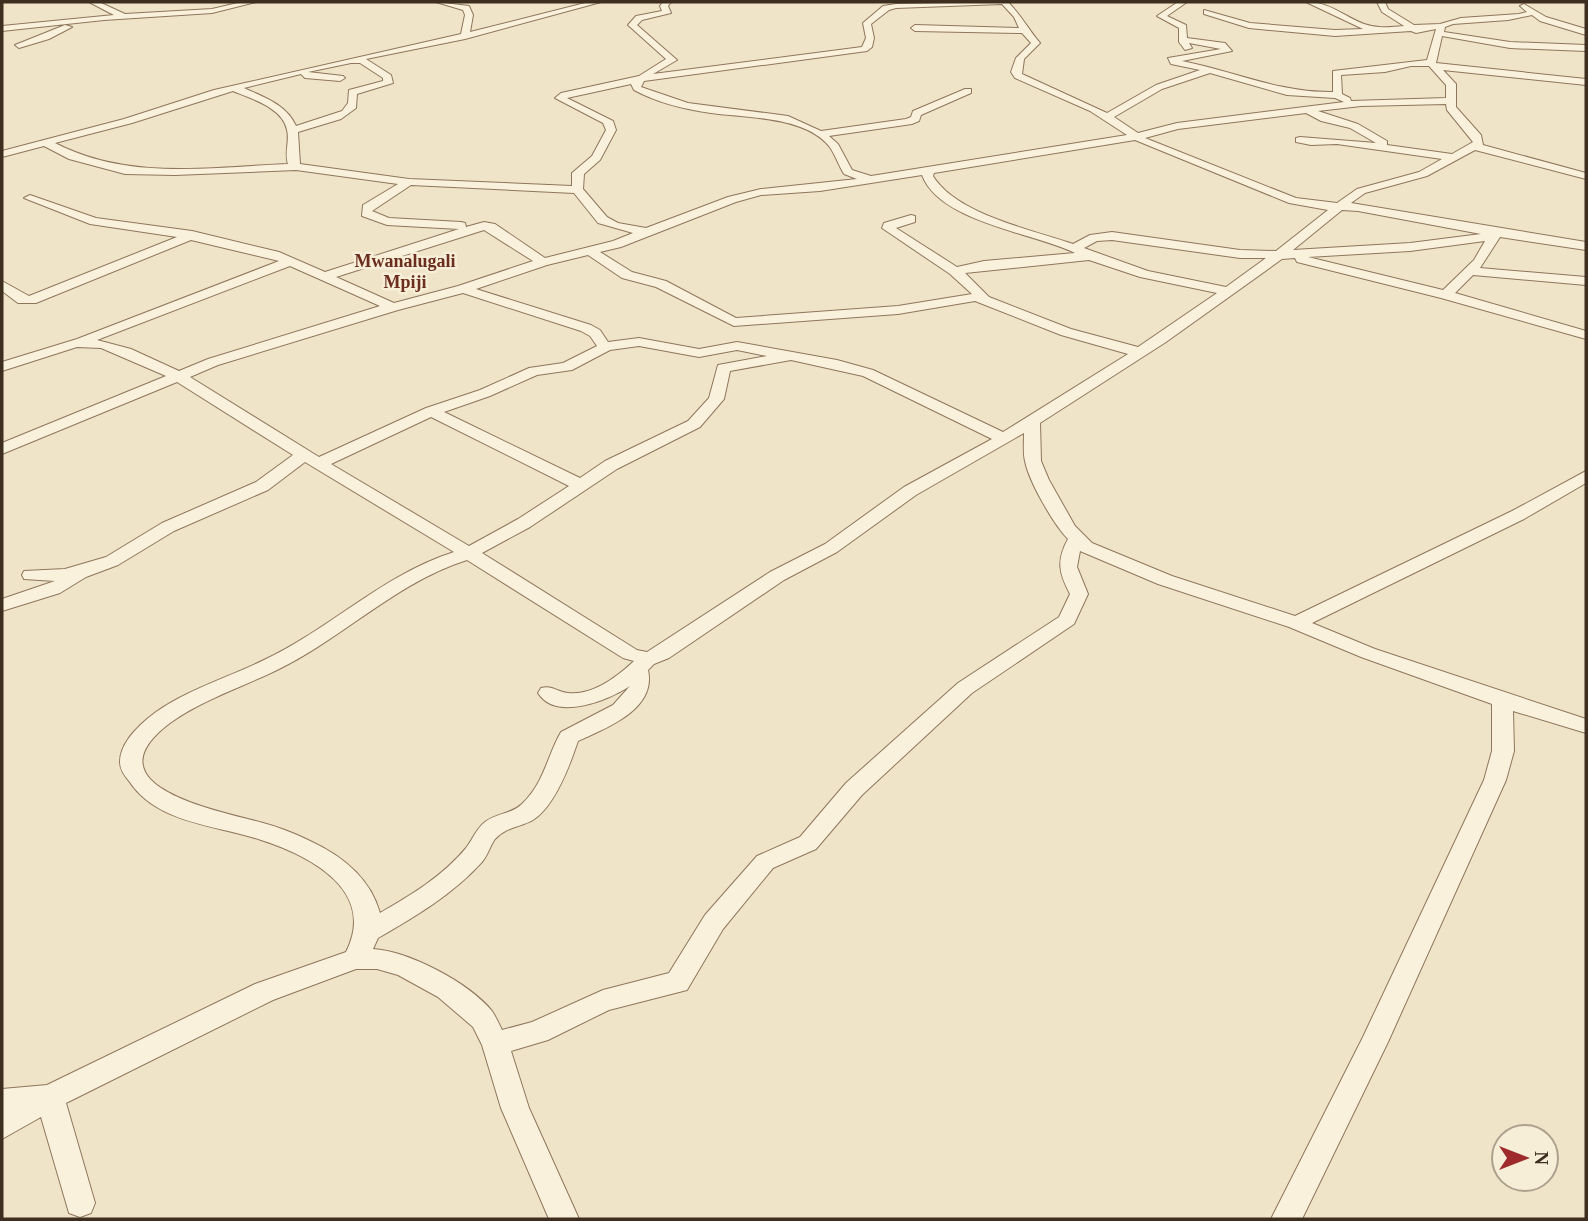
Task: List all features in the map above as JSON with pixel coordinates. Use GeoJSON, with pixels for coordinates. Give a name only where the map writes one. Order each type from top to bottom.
{"type":"FeatureCollection","features":[{"type":"Feature","properties":{"kind":"street"},"geometry":{"type":"LineString","coordinates":[[93,2],[126,16]]}},
{"type":"Feature","properties":{"kind":"street"},"geometry":{"type":"LineString","coordinates":[[2,29],[126,16],[212,11],[252,2]]}},
{"type":"Feature","properties":{"kind":"street"},"geometry":{"type":"LineString","coordinates":[[440,2],[466,8],[469,15],[466,36]]}},
{"type":"Feature","properties":{"kind":"street"},"geometry":{"type":"LineString","coordinates":[[2,153],[104,130],[122,122],[235,88],[347,60],[466,36],[597,2]]}},
{"type":"Feature","properties":{"kind":"street"},"geometry":{"type":"LineString","coordinates":[[667,2],[664,6],[668,11],[639,18],[632,25],[672,60],[640,79],[636,83],[637,88],[656,97],[705,107],[789,119],[820,134],[840,153],[848,172],[868,179]]}},
{"type":"Feature","properties":{"kind":"street"},"geometry":{"type":"LineString","coordinates":[[577,190],[578,173],[596,158],[611,130],[608,121],[560,97],[575,91],[640,79],[864,49],[868,47],[870,38],[866,26],[886,8],[1003,2],[1018,16],[1024,31],[1036,43],[1017,61],[1018,75],[1107,117],[1137,137],[1293,201],[1359,207],[1494,235],[1586,246]]}},
{"type":"Feature","properties":{"kind":"street"},"geometry":{"type":"LineString","coordinates":[[1183,2],[1161,16],[1164,20],[1183,27],[1183,40],[1188,46],[1182,53],[1193,56]]}},
{"type":"Feature","properties":{"kind":"street"},"geometry":{"type":"LineString","coordinates":[[1310,2],[1341,13],[1363,27],[1382,32]]}},
{"type":"Feature","properties":{"kind":"street"},"geometry":{"type":"LineString","coordinates":[[1381,2],[1385,10],[1411,29]]}},
{"type":"Feature","properties":{"kind":"street"},"geometry":{"type":"LineString","coordinates":[[1524,2],[1525,8],[1531,13],[1586,32]]}},
{"type":"Feature","properties":{"kind":"street"},"geometry":{"type":"LineString","coordinates":[[1196,15],[1217,6]]}},
{"type":"Feature","properties":{"kind":"street"},"geometry":{"type":"LineString","coordinates":[[1207,12],[1249,25],[1335,33],[1411,29],[1438,31],[1510,45],[1586,48]]}},
{"type":"Feature","properties":{"kind":"street"},"geometry":{"type":"LineString","coordinates":[[1165,13],[1178,15]]}},
{"type":"Feature","properties":{"kind":"street"},"geometry":{"type":"LineString","coordinates":[[1438,31],[1458,20],[1506,20],[1531,13]]}},
{"type":"Feature","properties":{"kind":"street"},"geometry":{"type":"LineString","coordinates":[[105,28],[125,20],[126,16]]}},
{"type":"Feature","properties":{"kind":"street"},"geometry":{"type":"LineString","coordinates":[[19,45],[46,37],[81,20]]}},
{"type":"Feature","properties":{"kind":"street"},"geometry":{"type":"LineString","coordinates":[[915,28],[1024,31]]}},
{"type":"Feature","properties":{"kind":"street"},"geometry":{"type":"LineString","coordinates":[[1432,65],[1438,31]]}},
{"type":"Feature","properties":{"kind":"street"},"geometry":{"type":"LineString","coordinates":[[425,36],[428,40],[442,41]]}},
{"type":"Feature","properties":{"kind":"street"},"geometry":{"type":"LineString","coordinates":[[1183,40],[1222,45],[1228,51],[1171,60],[1213,69],[1294,93],[1336,95],[1361,103]]}},
{"type":"Feature","properties":{"kind":"street"},"geometry":{"type":"LineString","coordinates":[[294,130],[329,121],[351,108],[352,92],[388,83],[388,77],[365,62],[347,60]]}},
{"type":"Feature","properties":{"kind":"street"},"geometry":{"type":"LineString","coordinates":[[1336,95],[1339,85],[1336,73],[1385,69],[1412,63],[1586,82]]}},
{"type":"Feature","properties":{"kind":"street"},"geometry":{"type":"LineString","coordinates":[[1432,65],[1451,84],[1452,98],[1449,101]]}},
{"type":"Feature","properties":{"kind":"street"},"geometry":{"type":"LineString","coordinates":[[1107,117],[1158,87],[1213,69]]}},
{"type":"Feature","properties":{"kind":"street"},"geometry":{"type":"LineString","coordinates":[[301,73],[310,77],[340,78]]}},
{"type":"Feature","properties":{"kind":"street"},"geometry":{"type":"LineString","coordinates":[[235,88],[281,112],[294,130],[291,159],[296,167]]}},
{"type":"Feature","properties":{"kind":"street"},"geometry":{"type":"LineString","coordinates":[[820,134],[908,122],[915,119],[917,113],[968,91]]}},
{"type":"Feature","properties":{"kind":"street"},"geometry":{"type":"LineString","coordinates":[[2,449],[176,375],[393,307],[463,289],[543,262],[590,251],[648,232],[703,209],[751,195],[820,188],[1137,137],[1177,126],[1361,103],[1449,101]]}},
{"type":"Feature","properties":{"kind":"street"},"geometry":{"type":"LineString","coordinates":[[548,693],[567,701],[583,700],[613,687],[643,664],[671,650],[777,576],[831,548],[910,491],[1004,439],[1139,352],[1279,255],[1337,207],[1361,191],[1434,168],[1479,143],[1477,136],[1454,112],[1449,101]]}},
{"type":"Feature","properties":{"kind":"street"},"geometry":{"type":"LineString","coordinates":[[1309,111],[1325,120],[1354,126],[1383,142],[1399,159],[1434,168]]}},
{"type":"Feature","properties":{"kind":"street"},"geometry":{"type":"LineString","coordinates":[[103,116],[122,122]]}},
{"type":"Feature","properties":{"kind":"street"},"geometry":{"type":"LineString","coordinates":[[1300,140],[1337,141],[1453,158]]}},
{"type":"Feature","properties":{"kind":"street"},"geometry":{"type":"LineString","coordinates":[[49,142],[74,156],[125,171],[158,173],[296,167],[409,182],[577,190],[591,200],[600,218],[606,222],[648,232]]}},
{"type":"Feature","properties":{"kind":"street"},"geometry":{"type":"LineString","coordinates":[[1474,146],[1586,176]]}},
{"type":"Feature","properties":{"kind":"street"},"geometry":{"type":"LineString","coordinates":[[930,170],[928,181],[947,200],[1090,256],[1145,274],[1228,291]]}},
{"type":"Feature","properties":{"kind":"street"},"geometry":{"type":"LineString","coordinates":[[409,182],[368,207],[366,213],[387,221],[491,227],[543,262]]}},
{"type":"Feature","properties":{"kind":"street"},"geometry":{"type":"LineString","coordinates":[[30,198],[94,221],[192,235],[292,261],[393,307]]}},
{"type":"Feature","properties":{"kind":"street"},"geometry":{"type":"LineString","coordinates":[[911,219],[894,223],[888,228],[956,271],[983,298],[1066,332],[1139,352]]}},
{"type":"Feature","properties":{"kind":"street"},"geometry":{"type":"LineString","coordinates":[[326,276],[477,227]]}},
{"type":"Feature","properties":{"kind":"street"},"geometry":{"type":"LineString","coordinates":[[2,285],[23,300],[31,300],[192,235]]}},
{"type":"Feature","properties":{"kind":"street"},"geometry":{"type":"LineString","coordinates":[[1074,248],[1094,238],[1112,236],[1240,254],[1279,255],[1410,247],[1494,235]]}},
{"type":"Feature","properties":{"kind":"street"},"geometry":{"type":"LineString","coordinates":[[1446,295],[1471,271],[1494,235]]}},
{"type":"Feature","properties":{"kind":"street"},"geometry":{"type":"LineString","coordinates":[[590,251],[627,275],[661,284],[734,322],[898,310],[983,298]]}},
{"type":"Feature","properties":{"kind":"street"},"geometry":{"type":"LineString","coordinates":[[1279,255],[1446,295],[1586,335]]}},
{"type":"Feature","properties":{"kind":"street"},"geometry":{"type":"LineString","coordinates":[[956,271],[984,265],[1090,256]]}},
{"type":"Feature","properties":{"kind":"street"},"geometry":{"type":"LineString","coordinates":[[2,367],[76,344],[292,261]]}},
{"type":"Feature","properties":{"kind":"street"},"geometry":{"type":"LineString","coordinates":[[1471,271],[1586,281]]}},
{"type":"Feature","properties":{"kind":"street"},"geometry":{"type":"LineString","coordinates":[[463,289],[586,328],[595,333],[604,347]]}},
{"type":"Feature","properties":{"kind":"street"},"geometry":{"type":"LineString","coordinates":[[31,575],[65,575],[112,561],[168,527],[242,497],[312,459],[431,411],[485,393],[534,371],[566,367],[604,347],[620,343],[639,342],[699,352],[737,346],[794,355],[868,373],[1004,439]]}},
{"type":"Feature","properties":{"kind":"street"},"geometry":{"type":"LineString","coordinates":[[76,344],[103,344],[176,375],[563,610],[643,664]]}},
{"type":"Feature","properties":{"kind":"street"},"geometry":{"type":"LineString","coordinates":[[368,932],[362,899],[344,873],[302,848],[274,836],[196,814],[151,795],[132,770],[132,759],[139,740],[167,716],[288,656],[430,568],[469,553],[524,523],[635,451],[694,424],[712,405],[723,368],[794,355]]}},
{"type":"Feature","properties":{"kind":"street"},"geometry":{"type":"LineString","coordinates":[[431,411],[583,486]]}},
{"type":"Feature","properties":{"kind":"street"},"geometry":{"type":"LineString","coordinates":[[1032,422],[1033,461],[1068,529],[1077,540],[1119,562],[1165,580],[1296,623],[1367,653],[1502,700],[1586,726]]}},
{"type":"Feature","properties":{"kind":"street"},"geometry":{"type":"LineString","coordinates":[[1296,623],[1518,515],[1586,476]]}},
{"type":"Feature","properties":{"kind":"street"},"geometry":{"type":"LineString","coordinates":[[495,1044],[538,1032],[603,1001],[678,982],[714,922],[765,862],[808,843],[854,789],[965,688],[1068,620],[1079,594],[1067,568],[1067,556],[1077,540]]}},
{"type":"Feature","properties":{"kind":"street"},"geometry":{"type":"LineString","coordinates":[[2,604],[53,589],[87,570]]}},
{"type":"Feature","properties":{"kind":"street"},"geometry":{"type":"LineString","coordinates":[[355,959],[368,932],[434,893],[475,854],[487,833],[499,823],[522,816],[531,810],[556,774],[569,737],[612,716],[632,698],[640,687],[643,664]]}},
{"type":"Feature","properties":{"kind":"street"},"geometry":{"type":"LineString","coordinates":[[1286,1219],[1374,1042],[1495,780],[1503,751],[1502,700]]}},
{"type":"Feature","properties":{"kind":"street"},"geometry":{"type":"LineString","coordinates":[[2,1126],[50,1097],[264,992],[355,959],[377,959],[405,966],[447,989],[482,1019],[495,1044],[515,1108],[564,1219]]}},
{"type":"Feature","properties":{"kind":"street"},"geometry":{"type":"LineString","coordinates":[[2,1101],[50,1097]]}},
{"type":"Feature","properties":{"kind":"street"},"geometry":{"type":"LineString","coordinates":[[50,1097],[80,1203]]}},
{"type":"Feature","properties":{"kind":"district","name":"Mwanalugali Mpiji"},"geometry":{"type":"Point","coordinates":[405,271]}}]}
